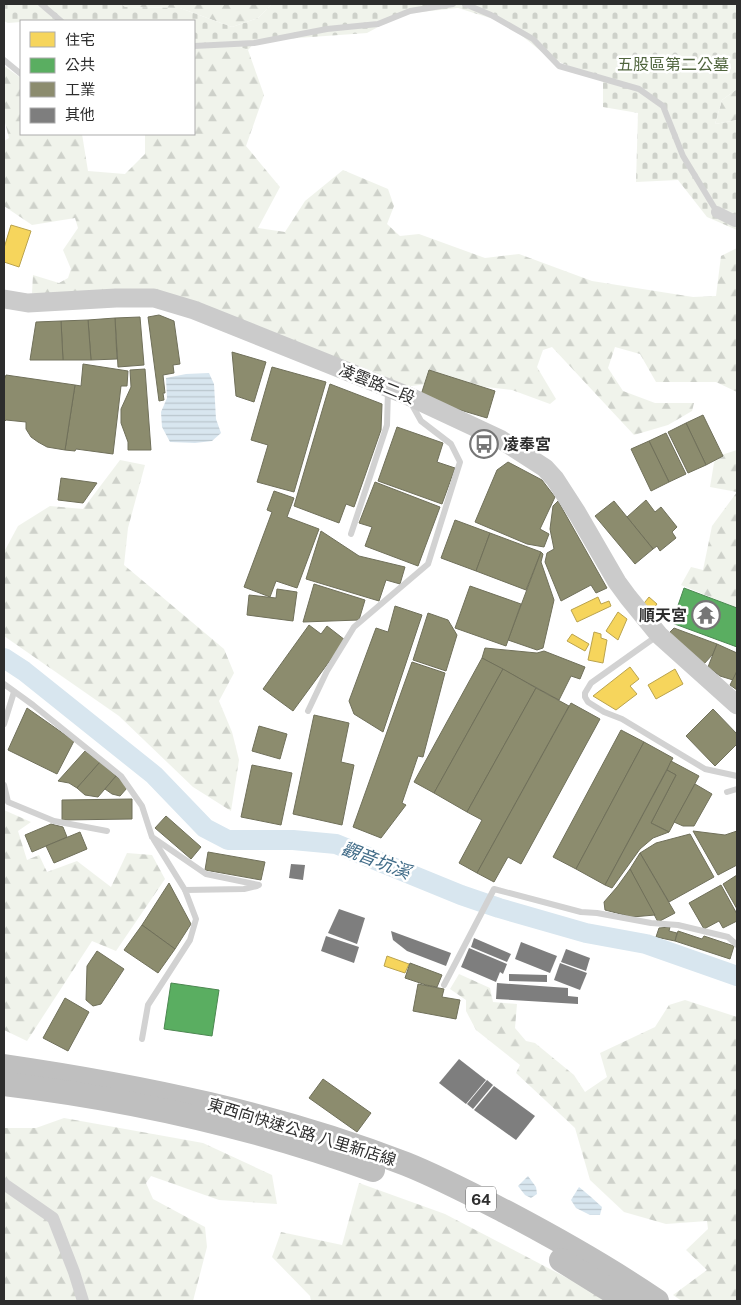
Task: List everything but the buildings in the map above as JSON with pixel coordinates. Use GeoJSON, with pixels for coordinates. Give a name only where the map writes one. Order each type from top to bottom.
{"type":"FeatureCollection","features":[{"type":"Feature","properties":{"kind":"highway","name":"東西向快速公路 八里新店線"},"geometry":{"type":"LineString","coordinates":[[4,1066],[43,1080]]}},
{"type":"Feature","properties":{"kind":"highway","name":"東西向快速公路 八里新店線"},"geometry":{"type":"LineString","coordinates":[[4,1084],[43,1080],[150,1090],[203,1111],[288,1134],[348,1144],[407,1165],[470,1194],[559,1240],[622,1277],[657,1301]]}},
{"type":"Feature","properties":{"kind":"highway","name":"東西向快速公路 八里新店線"},"geometry":{"type":"LineString","coordinates":[[288,1134],[345,1160],[401,1180],[465,1209],[544,1250],[627,1301]]}},
{"type":"Feature","properties":{"kind":"street"},"geometry":{"type":"LineString","coordinates":[[717,212],[735,221],[737,220]]}},
{"type":"Feature","properties":{"kind":"street","name":"凌雲路二段"},"geometry":{"type":"LineString","coordinates":[[4,299],[28,303],[116,298],[154,298],[194,310],[388,388],[500,438],[545,468],[555,479],[617,582],[659,635],[737,705]]}},
{"type":"Feature","properties":{"kind":"street"},"geometry":{"type":"LineString","coordinates":[[9,1187],[52,1218],[74,1272],[83,1301]]}},
{"type":"Feature","properties":{"kind":"lane"},"geometry":{"type":"LineString","coordinates":[[41,4],[60,20]]}},
{"type":"Feature","properties":{"kind":"lane"},"geometry":{"type":"LineString","coordinates":[[195,46],[254,43],[327,29],[378,24],[410,11],[453,4]]}},
{"type":"Feature","properties":{"kind":"lane"},"geometry":{"type":"LineString","coordinates":[[465,4],[492,14],[533,39],[559,66],[639,88],[663,106],[683,156],[717,212]]}},
{"type":"Feature","properties":{"kind":"lane"},"geometry":{"type":"LineString","coordinates":[[4,60],[20,73]]}},
{"type":"Feature","properties":{"kind":"lane"},"geometry":{"type":"LineString","coordinates":[[351,534],[387,425],[388,388]]}},
{"type":"Feature","properties":{"kind":"lane"},"geometry":{"type":"LineString","coordinates":[[308,711],[327,671],[354,628],[428,564],[460,462],[451,444],[421,420],[406,396]]}},
{"type":"Feature","properties":{"kind":"lane"},"geometry":{"type":"LineString","coordinates":[[659,635],[592,683],[585,693],[585,697],[588,702],[604,712],[622,719],[705,769],[737,776]]}},
{"type":"Feature","properties":{"kind":"lane"},"geometry":{"type":"LineString","coordinates":[[4,684],[121,776],[142,806],[152,837],[185,890],[196,919],[190,940],[148,1005],[142,1039]]}},
{"type":"Feature","properties":{"kind":"lane"},"geometry":{"type":"LineString","coordinates":[[4,724],[14,692]]}},
{"type":"Feature","properties":{"kind":"lane"},"geometry":{"type":"LineString","coordinates":[[4,785],[8,802],[54,821],[107,831]]}},
{"type":"Feature","properties":{"kind":"lane"},"geometry":{"type":"LineString","coordinates":[[727,792],[737,789]]}},
{"type":"Feature","properties":{"kind":"lane"},"geometry":{"type":"LineString","coordinates":[[152,837],[206,874],[258,885],[244,889],[185,890]]}},
{"type":"Feature","properties":{"kind":"lane"},"geometry":{"type":"LineString","coordinates":[[444,986],[494,889],[581,912],[598,913],[651,923],[678,925],[728,937],[737,945]]}},
{"type":"Feature","properties":{"kind":"green space","name":"五股區第二公墓"},"geometry":{"type":"Polygon","coordinates":[[[4,4],[121,4],[125,7],[180,8],[232,27],[258,18],[272,4],[737,4],[737,89],[722,100],[715,124],[737,120],[737,230],[707,217],[678,180],[636,182],[638,113],[603,107],[603,81],[548,57],[506,23],[458,8],[402,14],[367,33],[256,41],[248,50],[240,47],[195,45],[195,20],[20,20],[20,22],[8,23],[4,21],[4,4]]]}},
{"type":"Feature","properties":{"kind":"green space"},"geometry":{"type":"Polygon","coordinates":[[[121,4],[272,4],[258,18],[232,27],[180,8],[125,7],[121,4]]]}},
{"type":"Feature","properties":{"kind":"green space"},"geometry":{"type":"Polygon","coordinates":[[[195,45],[240,47],[248,50],[264,95],[246,146],[280,187],[258,228],[285,232],[305,201],[343,170],[388,189],[394,206],[387,224],[400,236],[419,234],[485,258],[519,254],[592,281],[693,297],[716,296],[721,256],[737,248],[737,392],[716,382],[656,382],[640,354],[615,347],[608,368],[623,391],[655,403],[694,403],[692,411],[668,425],[634,435],[552,347],[543,350],[537,367],[556,399],[550,404],[512,390],[443,382],[404,387],[165,293],[32,293],[33,275],[59,283],[68,278],[71,269],[63,250],[78,228],[75,218],[32,225],[4,206],[4,141],[9,138],[4,119],[4,66],[20,77],[20,135],[82,135],[88,171],[125,174],[145,154],[145,135],[195,135],[195,45]]]}},
{"type":"Feature","properties":{"kind":"green space"},"geometry":{"type":"Polygon","coordinates":[[[737,89],[737,120],[715,124],[722,100],[737,89]]]}},
{"type":"Feature","properties":{"kind":"green space"},"geometry":{"type":"Polygon","coordinates":[[[737,450],[737,492],[710,487],[715,457],[737,450]]]}},
{"type":"Feature","properties":{"kind":"green space"},"geometry":{"type":"Polygon","coordinates":[[[120,460],[145,465],[128,528],[124,565],[224,649],[234,673],[219,701],[232,732],[239,760],[231,811],[193,787],[119,716],[4,636],[4,552],[18,526],[50,506],[83,509],[120,460]]]}},
{"type":"Feature","properties":{"kind":"green space"},"geometry":{"type":"Polygon","coordinates":[[[737,492],[737,608],[681,585],[691,567],[703,570],[712,526],[737,492]]]}},
{"type":"Feature","properties":{"kind":"green space"},"geometry":{"type":"Polygon","coordinates":[[[4,810],[31,822],[18,831],[27,860],[39,855],[47,872],[77,861],[111,887],[127,853],[152,855],[165,879],[116,951],[92,941],[27,1041],[4,1030],[4,810]]]}},
{"type":"Feature","properties":{"kind":"green space"},"geometry":{"type":"Polygon","coordinates":[[[459,974],[490,988],[493,1002],[517,1004],[515,1028],[526,1041],[535,1043],[574,1075],[585,1092],[607,1077],[600,1053],[655,1027],[669,1005],[685,1000],[737,1017],[737,1301],[682,1301],[673,1295],[707,1270],[686,1250],[708,1229],[707,1221],[666,1224],[624,1212],[590,1180],[575,1128],[516,1073],[520,1065],[476,1030],[466,1011],[466,1000],[450,989],[459,974]]]}},
{"type":"Feature","properties":{"kind":"green space"},"geometry":{"type":"Polygon","coordinates":[[[64,1118],[203,1143],[272,1175],[277,1204],[219,1200],[151,1176],[146,1183],[153,1199],[205,1227],[207,1247],[193,1301],[4,1301],[4,1128],[36,1128],[64,1118]]]}},
{"type":"Feature","properties":{"kind":"green space"},"geometry":{"type":"Polygon","coordinates":[[[359,1183],[445,1214],[611,1301],[311,1301],[310,1296],[272,1257],[281,1232],[342,1245],[359,1183]]]}},
{"type":"Feature","properties":{"kind":"shaded area"},"geometry":{"type":"Polygon","coordinates":[[[209,373],[214,384],[216,419],[221,433],[212,441],[195,443],[170,442],[162,427],[161,412],[167,398],[166,378],[186,374],[209,373]]]}},
{"type":"Feature","properties":{"kind":"shaded area"},"geometry":{"type":"Polygon","coordinates":[[[528,1176],[536,1187],[537,1194],[531,1198],[525,1195],[518,1186],[528,1176]]]}},
{"type":"Feature","properties":{"kind":"shaded area"},"geometry":{"type":"Polygon","coordinates":[[[579,1187],[602,1207],[600,1215],[590,1215],[576,1208],[571,1200],[579,1187]]]}},
{"type":"Feature","properties":{"kind":"waterway","name":"觀音坑溪"},"geometry":{"type":"LineString","coordinates":[[4,658],[24,671],[154,775],[205,828],[228,840],[293,840],[336,844],[461,895],[499,908],[586,933],[646,944],[737,976]]}},
{"type":"Feature","properties":{"kind":"place","name":"凌奉宮"},"geometry":{"type":"Point","coordinates":[484,444]}},
{"type":"Feature","properties":{"kind":"place","name":"順天宮"},"geometry":{"type":"Point","coordinates":[706,615]}}]}
